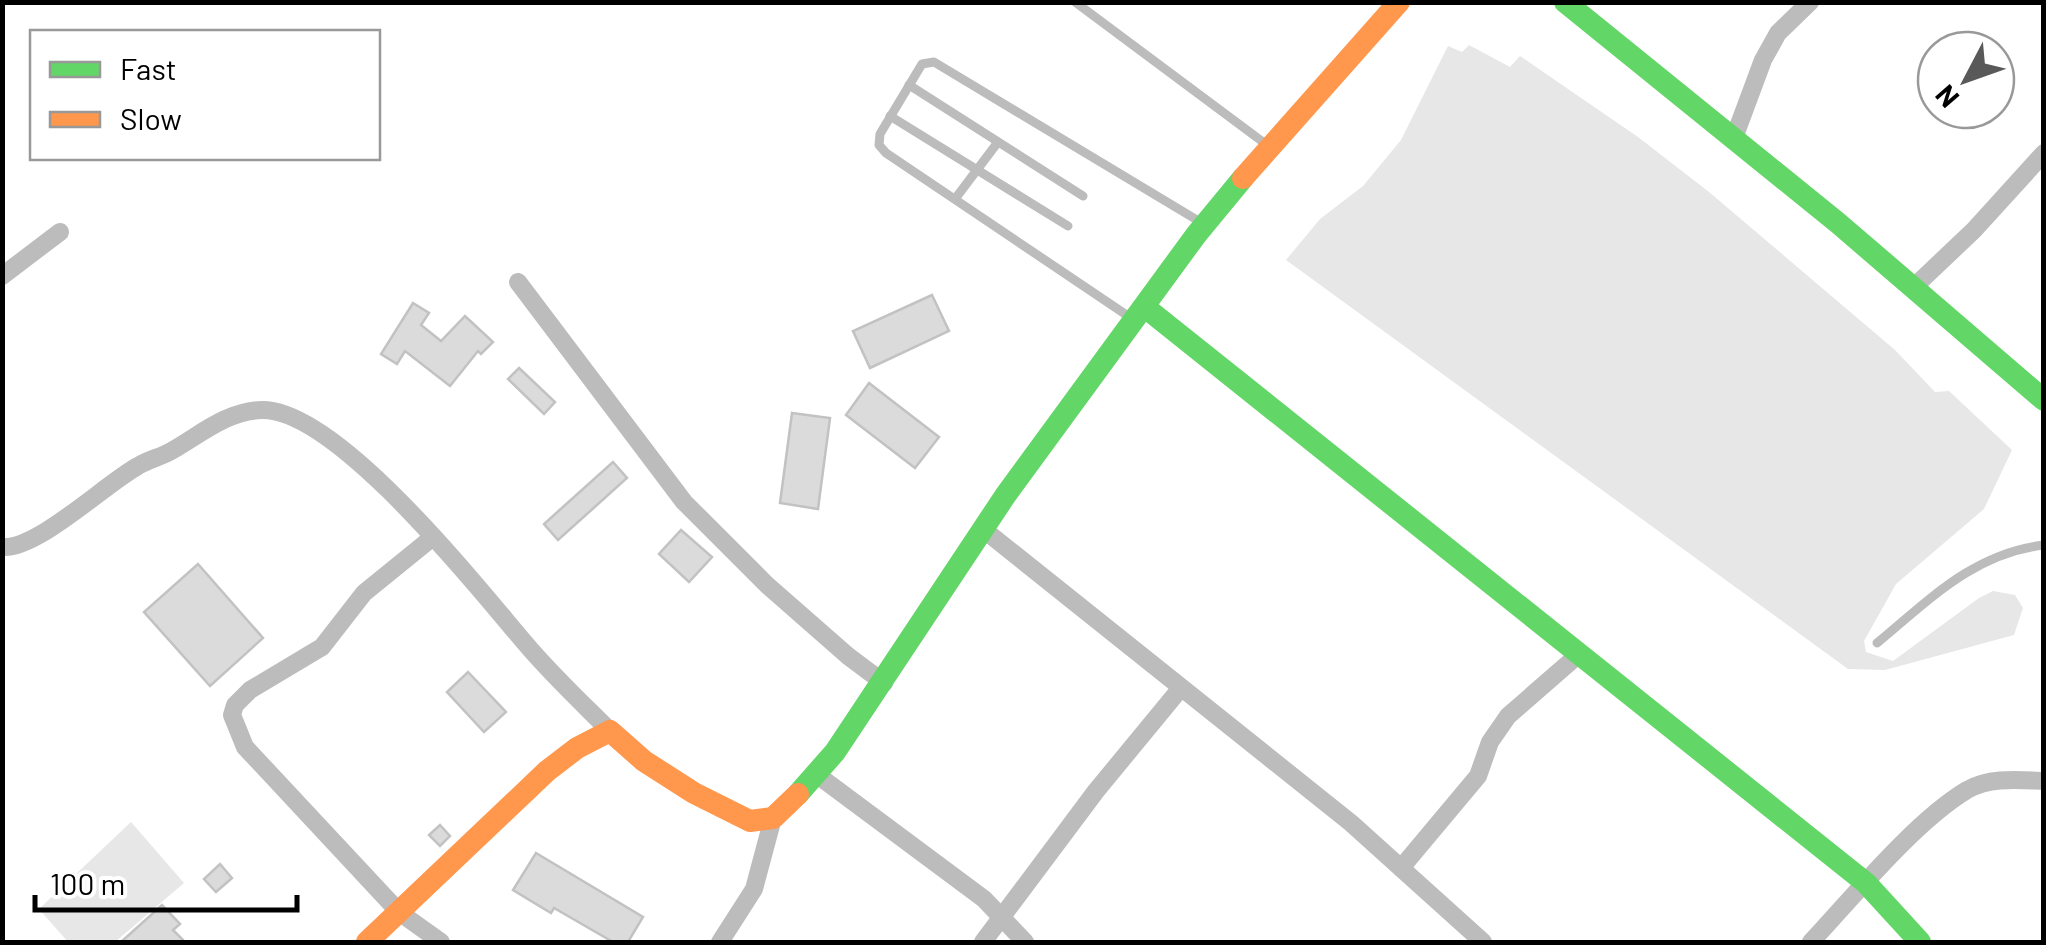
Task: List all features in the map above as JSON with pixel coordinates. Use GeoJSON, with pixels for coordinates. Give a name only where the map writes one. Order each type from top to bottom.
{"type":"FeatureCollection","features":[{"type":"Feature","properties":{"kind":"street"},"geometry":{"type":"LineString","coordinates":[[720,942],[754,889],[773,818],[836,752],[984,529],[1204,225],[1398,2]]}},
{"type":"Feature","properties":{"kind":"street"},"geometry":{"type":"LineString","coordinates":[[1734,138],[1762,60],[1778,33],[1810,2]]}},
{"type":"Feature","properties":{"kind":"street"},"geometry":{"type":"LineString","coordinates":[[1569,4],[1914,286],[2044,400]]}},
{"type":"Feature","properties":{"kind":"street"},"geometry":{"type":"LineString","coordinates":[[1914,286],[1974,230],[2044,153]]}},
{"type":"Feature","properties":{"kind":"street"},"geometry":{"type":"LineString","coordinates":[[2,276],[60,232]]}},
{"type":"Feature","properties":{"kind":"street"},"geometry":{"type":"LineString","coordinates":[[518,282],[684,502],[767,585],[884,682]]}},
{"type":"Feature","properties":{"kind":"street"},"geometry":{"type":"LineString","coordinates":[[1141,315],[1866,883],[1920,942]]}},
{"type":"Feature","properties":{"kind":"street"},"geometry":{"type":"LineString","coordinates":[[2,547],[35,538],[139,465],[170,452],[229,416],[261,410],[283,413],[323,435],[370,474],[433,537],[533,652],[644,761],[694,793],[750,821],[773,818]]}},
{"type":"Feature","properties":{"kind":"street"},"geometry":{"type":"LineString","coordinates":[[984,529],[1351,823],[1483,942]]}},
{"type":"Feature","properties":{"kind":"street"},"geometry":{"type":"LineString","coordinates":[[433,537],[364,593],[316,653],[268,676],[235,705],[232,716],[245,748],[399,912],[441,942]]}},
{"type":"Feature","properties":{"kind":"street"},"geometry":{"type":"LineString","coordinates":[[1401,868],[1478,776],[1490,742],[1508,716],[1578,655]]}},
{"type":"Feature","properties":{"kind":"street"},"geometry":{"type":"LineString","coordinates":[[982,942],[1096,791],[1180,689]]}},
{"type":"Feature","properties":{"kind":"street"},"geometry":{"type":"LineString","coordinates":[[367,942],[547,771],[577,748],[610,731]]}},
{"type":"Feature","properties":{"kind":"street"},"geometry":{"type":"LineString","coordinates":[[816,774],[1002,916],[1026,942]]}},
{"type":"Feature","properties":{"kind":"street"},"geometry":{"type":"LineString","coordinates":[[1811,942],[1916,832],[1969,789],[2005,779],[2044,781]]}},
{"type":"Feature","properties":{"kind":"lane"},"geometry":{"type":"LineString","coordinates":[[1075,2],[1269,146]]}},
{"type":"Feature","properties":{"kind":"lane"},"geometry":{"type":"LineString","coordinates":[[1141,315],[954,199],[879,145],[880,134],[922,64],[934,62],[1204,225]]}},
{"type":"Feature","properties":{"kind":"lane"},"geometry":{"type":"LineString","coordinates":[[909,86],[1083,196]]}},
{"type":"Feature","properties":{"kind":"lane"},"geometry":{"type":"LineString","coordinates":[[890,116],[1068,226]]}},
{"type":"Feature","properties":{"kind":"lane"},"geometry":{"type":"LineString","coordinates":[[954,199],[998,142]]}},
{"type":"Feature","properties":{"kind":"lane"},"geometry":{"type":"LineString","coordinates":[[1876,643],[1942,588],[1988,558],[2012,549],[2044,545]]}},
{"type":"Feature","properties":{"kind":"shaded area"},"geometry":{"type":"Polygon","coordinates":[[[1469,45],[1510,67],[1520,56],[1638,137],[1895,350],[1935,392],[1949,391],[2012,450],[1984,509],[1896,584],[1864,641],[1866,652],[1893,661],[1993,591],[2015,595],[2023,608],[2014,635],[1885,670],[1848,669],[1286,260],[1320,219],[1363,186],[1401,140],[1448,46],[1462,52],[1469,45]]]}},
{"type":"Feature","properties":{"kind":"shaded area"},"geometry":{"type":"Polygon","coordinates":[[[131,822],[184,883],[115,942],[68,942],[39,909],[131,822]]]}},
{"type":"Feature","properties":{"kind":"building"},"geometry":{"type":"Polygon","coordinates":[[[932,295],[949,331],[870,368],[853,331],[932,295]]]}},
{"type":"Feature","properties":{"kind":"building"},"geometry":{"type":"Polygon","coordinates":[[[413,303],[429,313],[421,325],[441,341],[465,316],[493,342],[481,354],[478,351],[450,386],[405,351],[397,364],[381,354],[413,303]]]}},
{"type":"Feature","properties":{"kind":"building"},"geometry":{"type":"Polygon","coordinates":[[[519,368],[555,402],[544,414],[508,379],[519,368]]]}},
{"type":"Feature","properties":{"kind":"building"},"geometry":{"type":"Polygon","coordinates":[[[869,383],[939,437],[915,468],[846,415],[869,383]]]}},
{"type":"Feature","properties":{"kind":"building"},"geometry":{"type":"Polygon","coordinates":[[[792,413],[830,418],[818,509],[780,503],[792,413]]]}},
{"type":"Feature","properties":{"kind":"building"},"geometry":{"type":"Polygon","coordinates":[[[613,462],[627,478],[558,540],[544,524],[613,462]]]}},
{"type":"Feature","properties":{"kind":"building"},"geometry":{"type":"Polygon","coordinates":[[[681,530],[712,557],[689,582],[659,554],[681,530]]]}},
{"type":"Feature","properties":{"kind":"building"},"geometry":{"type":"Polygon","coordinates":[[[198,564],[263,638],[210,686],[144,612],[198,564]]]}},
{"type":"Feature","properties":{"kind":"building"},"geometry":{"type":"Polygon","coordinates":[[[468,672],[506,712],[484,732],[447,692],[468,672]]]}},
{"type":"Feature","properties":{"kind":"building"},"geometry":{"type":"Polygon","coordinates":[[[440,825],[450,836],[440,846],[429,835],[440,825]]]}},
{"type":"Feature","properties":{"kind":"building"},"geometry":{"type":"Polygon","coordinates":[[[536,853],[643,917],[628,942],[613,942],[513,890],[536,853]]]}},
{"type":"Feature","properties":{"kind":"building"},"geometry":{"type":"Polygon","coordinates":[[[220,864],[232,878],[216,892],[204,879],[220,864]]]}},
{"type":"Feature","properties":{"kind":"building"},"geometry":{"type":"Polygon","coordinates":[[[162,905],[180,924],[173,930],[185,942],[121,942],[162,905]]]}},
{"type":"Feature","properties":{"kind":"traffic: fast"},"geometry":{"type":"LineString","coordinates":[[1565,2],[1838,223],[2044,400]]}},
{"type":"Feature","properties":{"kind":"traffic: fast"},"geometry":{"type":"LineString","coordinates":[[798,794],[835,752],[1005,496],[1196,235],[1243,178]]}},
{"type":"Feature","properties":{"kind":"traffic: fast"},"geometry":{"type":"LineString","coordinates":[[1146,308],[1866,883],[1920,942]]}},
{"type":"Feature","properties":{"kind":"traffic: slow"},"geometry":{"type":"LineString","coordinates":[[1243,178],[1399,2]]}},
{"type":"Feature","properties":{"kind":"traffic: slow"},"geometry":{"type":"LineString","coordinates":[[367,942],[547,771],[577,748],[610,731],[644,761],[694,793],[750,821],[773,818],[798,794]]}}]}
